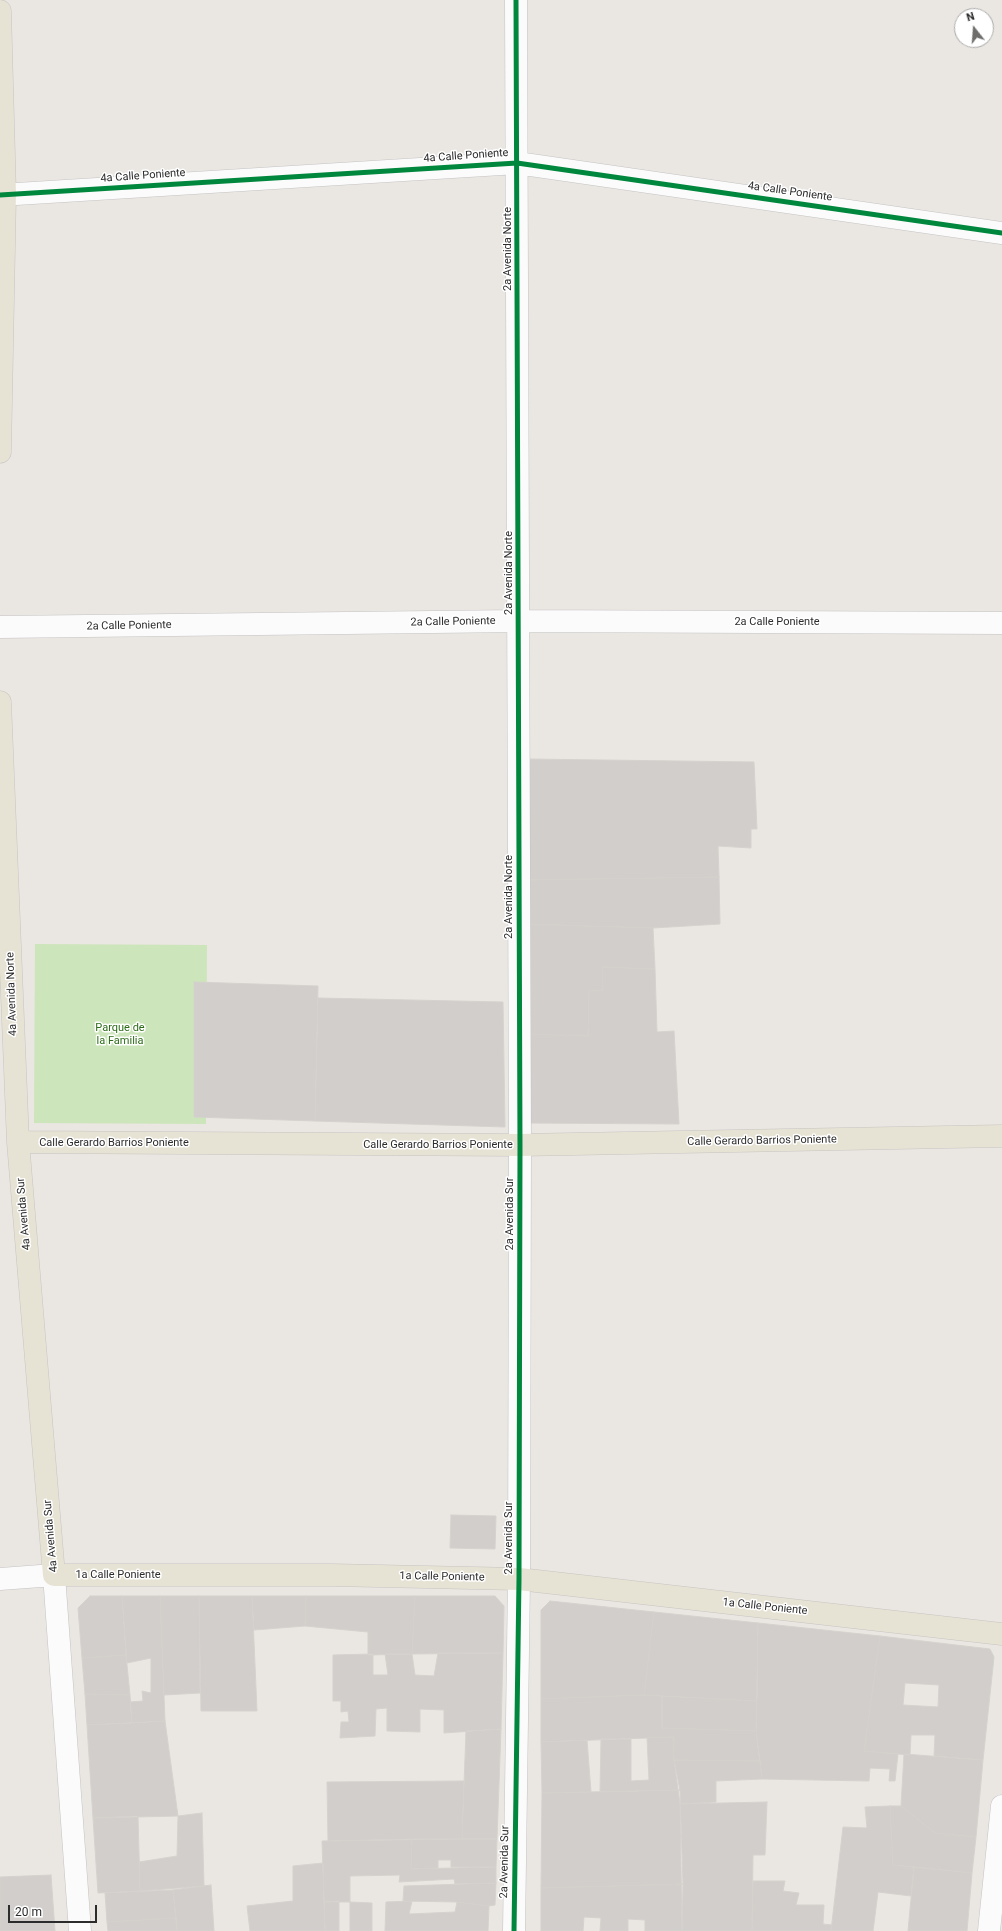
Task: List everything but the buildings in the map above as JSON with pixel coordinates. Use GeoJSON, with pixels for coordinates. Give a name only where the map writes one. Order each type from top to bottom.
{"type":"FeatureCollection","features":[{"type":"Feature","properties":{"kind":"main road"},"geometry":{"type":"LineString","coordinates":[[0,11],[2,195],[0,452]]}},
{"type":"Feature","properties":{"kind":"main road","name":"4a Avenida Norte"},"geometry":{"type":"LineString","coordinates":[[0,702],[18,1142]]}},
{"type":"Feature","properties":{"kind":"main road","name":"Calle Gerardo Barrios Poniente"},"geometry":{"type":"LineString","coordinates":[[18,1142],[520,1145],[1002,1136]]}},
{"type":"Feature","properties":{"kind":"main road","name":"4a Avenida Sur"},"geometry":{"type":"LineString","coordinates":[[18,1142],[54,1575]]}},
{"type":"Feature","properties":{"kind":"main road","name":"1a Calle Poniente"},"geometry":{"type":"LineString","coordinates":[[54,1575],[331,1575],[519,1579],[1002,1634]]}},
{"type":"Feature","properties":{"kind":"street","name":"2a Avenida Norte"},"geometry":{"type":"LineString","coordinates":[[516,0],[520,1145]]}},
{"type":"Feature","properties":{"kind":"street","name":"4a Calle Poniente"},"geometry":{"type":"LineString","coordinates":[[2,195],[517,163],[1002,233]]}},
{"type":"Feature","properties":{"kind":"street","name":"2a Calle Poniente"},"geometry":{"type":"LineString","coordinates":[[0,627],[519,621],[1002,623]]}},
{"type":"Feature","properties":{"kind":"street","name":"2a Avenida Sur"},"geometry":{"type":"LineString","coordinates":[[514,1931],[519,1579],[520,1145]]}},
{"type":"Feature","properties":{"kind":"street","name":"1a Calle Poniente"},"geometry":{"type":"LineString","coordinates":[[0,1579],[54,1575]]}},
{"type":"Feature","properties":{"kind":"street","name":"4a Avenida Sur"},"geometry":{"type":"LineString","coordinates":[[54,1575],[80,1931]]}},
{"type":"Feature","properties":{"kind":"street"},"geometry":{"type":"LineString","coordinates":[[989,1931],[1002,1806]]}},
{"type":"Feature","properties":{"kind":"green space","name":"Parque de la Familia"},"geometry":{"type":"Polygon","coordinates":[[[35,944],[207,945],[206,1124],[34,1123],[35,944]]]}},
{"type":"Feature","properties":{"kind":"cycle path"},"geometry":{"type":"LineString","coordinates":[[514,1931],[519,1579],[520,1145],[516,0]]}},
{"type":"Feature","properties":{"kind":"cycle path"},"geometry":{"type":"LineString","coordinates":[[0,195],[517,163],[1002,233]]}}]}
